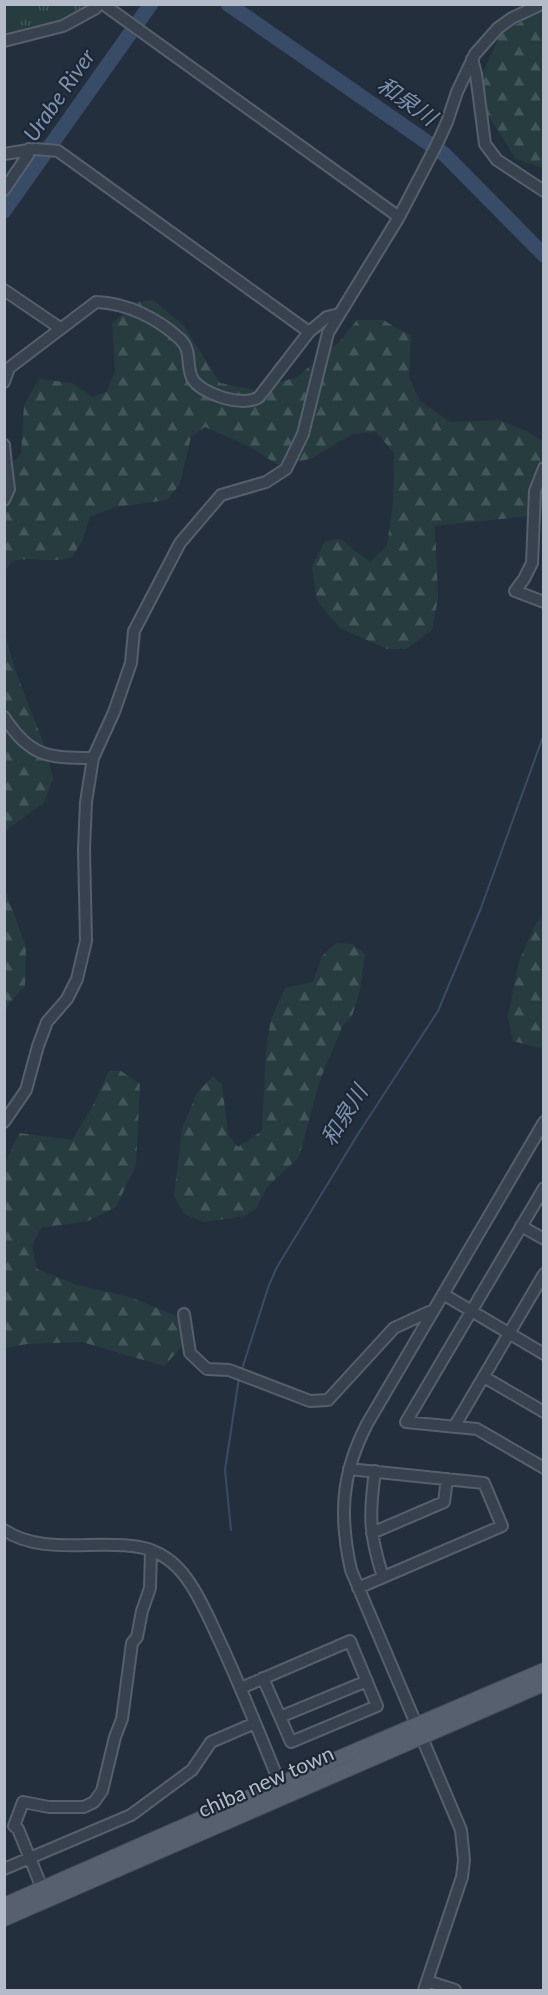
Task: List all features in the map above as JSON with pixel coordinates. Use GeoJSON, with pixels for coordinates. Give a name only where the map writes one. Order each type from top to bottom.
{"type":"FeatureCollection","features":[{"type":"Feature","properties":{"kind":"main road","name":"chiba new town"},"geometry":{"type":"LineString","coordinates":[[4,1919],[543,1671]]}},
{"type":"Feature","properties":{"kind":"main road","name":"chiba new town"},"geometry":{"type":"LineString","coordinates":[[419,1730],[543,1684]]}},
{"type":"Feature","properties":{"kind":"main road","name":"chiba new town"},"geometry":{"type":"LineString","coordinates":[[4,1905],[282,1790]]}},
{"type":"Feature","properties":{"kind":"street"},"geometry":{"type":"LineString","coordinates":[[4,41],[63,26],[96,8],[97,4]]}},
{"type":"Feature","properties":{"kind":"street"},"geometry":{"type":"LineString","coordinates":[[103,4],[399,216]]}},
{"type":"Feature","properties":{"kind":"street"},"geometry":{"type":"LineString","coordinates":[[5,1121],[26,1090],[47,1022],[68,999],[77,979],[86,941],[84,849],[86,802],[93,758],[114,712],[131,663],[134,631],[180,543],[221,495],[266,482],[286,469],[303,434],[328,333],[399,216],[438,144],[472,59],[498,28],[512,18],[542,4]]}},
{"type":"Feature","properties":{"kind":"street"},"geometry":{"type":"LineString","coordinates":[[472,59],[485,144],[497,160],[543,191]]}},
{"type":"Feature","properties":{"kind":"street"},"geometry":{"type":"LineString","coordinates":[[4,190],[32,149]]}},
{"type":"Feature","properties":{"kind":"street"},"geometry":{"type":"LineString","coordinates":[[4,154],[32,149],[58,151],[309,332]]}},
{"type":"Feature","properties":{"kind":"street"},"geometry":{"type":"LineString","coordinates":[[4,290],[60,328]]}},
{"type":"Feature","properties":{"kind":"street"},"geometry":{"type":"LineString","coordinates":[[4,382],[9,368],[96,302],[123,305],[182,340],[188,353],[190,374],[198,386],[206,391],[240,402],[248,402],[259,397],[309,332],[327,317],[339,314]]}},
{"type":"Feature","properties":{"kind":"street"},"geometry":{"type":"LineString","coordinates":[[4,445],[9,489],[4,500]]}},
{"type":"Feature","properties":{"kind":"street"},"geometry":{"type":"LineString","coordinates":[[543,468],[535,491],[532,563],[515,591],[543,602]]}},
{"type":"Feature","properties":{"kind":"street"},"geometry":{"type":"LineString","coordinates":[[4,717],[31,749],[55,757],[93,758]]}},
{"type":"Feature","properties":{"kind":"street"},"geometry":{"type":"LineString","coordinates":[[455,1990],[425,1986],[462,1877],[464,1860],[462,1836],[458,1821],[351,1570],[342,1517],[349,1469],[363,1433],[543,1122]]}},
{"type":"Feature","properties":{"kind":"street"},"geometry":{"type":"LineString","coordinates":[[543,1188],[406,1422],[477,1429],[543,1468]]}},
{"type":"Feature","properties":{"kind":"street"},"geometry":{"type":"LineString","coordinates":[[521,1226],[543,1239]]}},
{"type":"Feature","properties":{"kind":"street"},"geometry":{"type":"LineString","coordinates":[[454,1427],[509,1333],[539,1292],[543,1274]]}},
{"type":"Feature","properties":{"kind":"street"},"geometry":{"type":"LineString","coordinates":[[443,1294],[543,1354]]}},
{"type":"Feature","properties":{"kind":"street"},"geometry":{"type":"LineString","coordinates":[[184,1314],[190,1353],[207,1369],[229,1370],[310,1401],[328,1400],[394,1328],[434,1310]]}},
{"type":"Feature","properties":{"kind":"street"},"geometry":{"type":"LineString","coordinates":[[484,1377],[543,1412]]}},
{"type":"Feature","properties":{"kind":"street"},"geometry":{"type":"LineString","coordinates":[[349,1469],[484,1484],[502,1526],[358,1588]]}},
{"type":"Feature","properties":{"kind":"street"},"geometry":{"type":"LineString","coordinates":[[375,1471],[370,1509],[373,1546],[383,1577]]}},
{"type":"Feature","properties":{"kind":"street"},"geometry":{"type":"LineString","coordinates":[[372,1533],[444,1502],[447,1479]]}},
{"type":"Feature","properties":{"kind":"street"},"geometry":{"type":"LineString","coordinates":[[4,1530],[25,1540],[44,1544],[104,1544],[140,1547],[173,1563],[188,1580],[213,1626],[282,1790]]}},
{"type":"Feature","properties":{"kind":"street"},"geometry":{"type":"LineString","coordinates":[[42,1888],[18,1829],[9,1825],[23,1802],[49,1807],[84,1807],[94,1802],[102,1791],[115,1737],[122,1719],[132,1643],[137,1637],[142,1611],[150,1588],[151,1551]]}},
{"type":"Feature","properties":{"kind":"street"},"geometry":{"type":"LineString","coordinates":[[241,1688],[263,1678],[350,1641],[377,1706],[291,1742],[263,1678]]}},
{"type":"Feature","properties":{"kind":"street"},"geometry":{"type":"LineString","coordinates":[[280,1717],[367,1681]]}},
{"type":"Feature","properties":{"kind":"street"},"geometry":{"type":"LineString","coordinates":[[4,1869],[131,1815],[192,1770],[211,1743],[255,1723]]}},
{"type":"Feature","properties":{"kind":"green space"},"geometry":{"type":"Polygon","coordinates":[[[4,5],[32,5],[19,17],[5,23],[4,5]]]}},
{"type":"Feature","properties":{"kind":"green space"},"geometry":{"type":"Polygon","coordinates":[[[5,5],[86,5],[62,21],[5,34],[5,5]]]}},
{"type":"Feature","properties":{"kind":"green space"},"geometry":{"type":"Polygon","coordinates":[[[543,7],[543,168],[516,159],[488,115],[479,81],[500,35],[543,7]]]}},
{"type":"Feature","properties":{"kind":"green space"},"geometry":{"type":"Polygon","coordinates":[[[153,300],[184,326],[220,383],[255,390],[297,377],[341,340],[357,320],[383,320],[411,336],[409,378],[420,401],[450,422],[498,420],[527,431],[543,441],[543,511],[537,515],[435,526],[438,598],[432,630],[406,649],[387,649],[340,628],[317,601],[312,566],[325,541],[340,539],[370,562],[387,546],[393,502],[394,453],[376,432],[352,434],[313,458],[280,466],[248,446],[205,427],[191,437],[180,484],[167,500],[115,507],[90,517],[83,539],[72,557],[56,560],[12,561],[5,571],[5,470],[21,454],[24,405],[39,379],[72,383],[93,397],[106,392],[115,372],[112,324],[135,302],[153,300]]]}},
{"type":"Feature","properties":{"kind":"green space"},"geometry":{"type":"Polygon","coordinates":[[[4,632],[17,675],[47,752],[53,779],[44,803],[5,832],[4,632]]]}},
{"type":"Feature","properties":{"kind":"green space"},"geometry":{"type":"Polygon","coordinates":[[[5,889],[26,947],[25,986],[7,1006],[5,1021],[5,889]]]}},
{"type":"Feature","properties":{"kind":"green space"},"geometry":{"type":"Polygon","coordinates":[[[543,918],[543,1049],[513,1041],[508,1017],[519,961],[537,921],[543,918]]]}},
{"type":"Feature","properties":{"kind":"green space"},"geometry":{"type":"Polygon","coordinates":[[[336,943],[352,944],[365,954],[360,990],[352,1016],[343,1025],[320,1080],[299,1157],[267,1187],[256,1209],[245,1216],[204,1222],[184,1214],[174,1196],[182,1129],[197,1093],[213,1076],[222,1085],[228,1134],[238,1147],[262,1131],[266,1050],[271,1019],[285,988],[313,982],[322,956],[336,943]]]}},
{"type":"Feature","properties":{"kind":"green space"},"geometry":{"type":"Polygon","coordinates":[[[109,1071],[121,1071],[140,1084],[136,1165],[116,1207],[88,1221],[41,1228],[32,1246],[37,1269],[77,1285],[130,1297],[184,1319],[184,1345],[164,1366],[82,1342],[27,1344],[5,1348],[5,1164],[19,1133],[72,1140],[91,1109],[109,1071]]]}},
{"type":"Feature","properties":{"kind":"waterway","name":"Urabe River"},"geometry":{"type":"LineString","coordinates":[[4,211],[151,4]]}},
{"type":"Feature","properties":{"kind":"waterway","name":"和泉川"},"geometry":{"type":"LineString","coordinates":[[228,4],[444,154],[544,255]]}},
{"type":"Feature","properties":{"kind":"waterway","name":"和泉川"},"geometry":{"type":"LineString","coordinates":[[241,1372],[277,1267],[358,1134],[438,1011],[481,908],[544,734]]}},
{"type":"Feature","properties":{"kind":"waterway","name":"和泉川"},"geometry":{"type":"LineString","coordinates":[[231,1530],[225,1470],[239,1378]]}}]}
